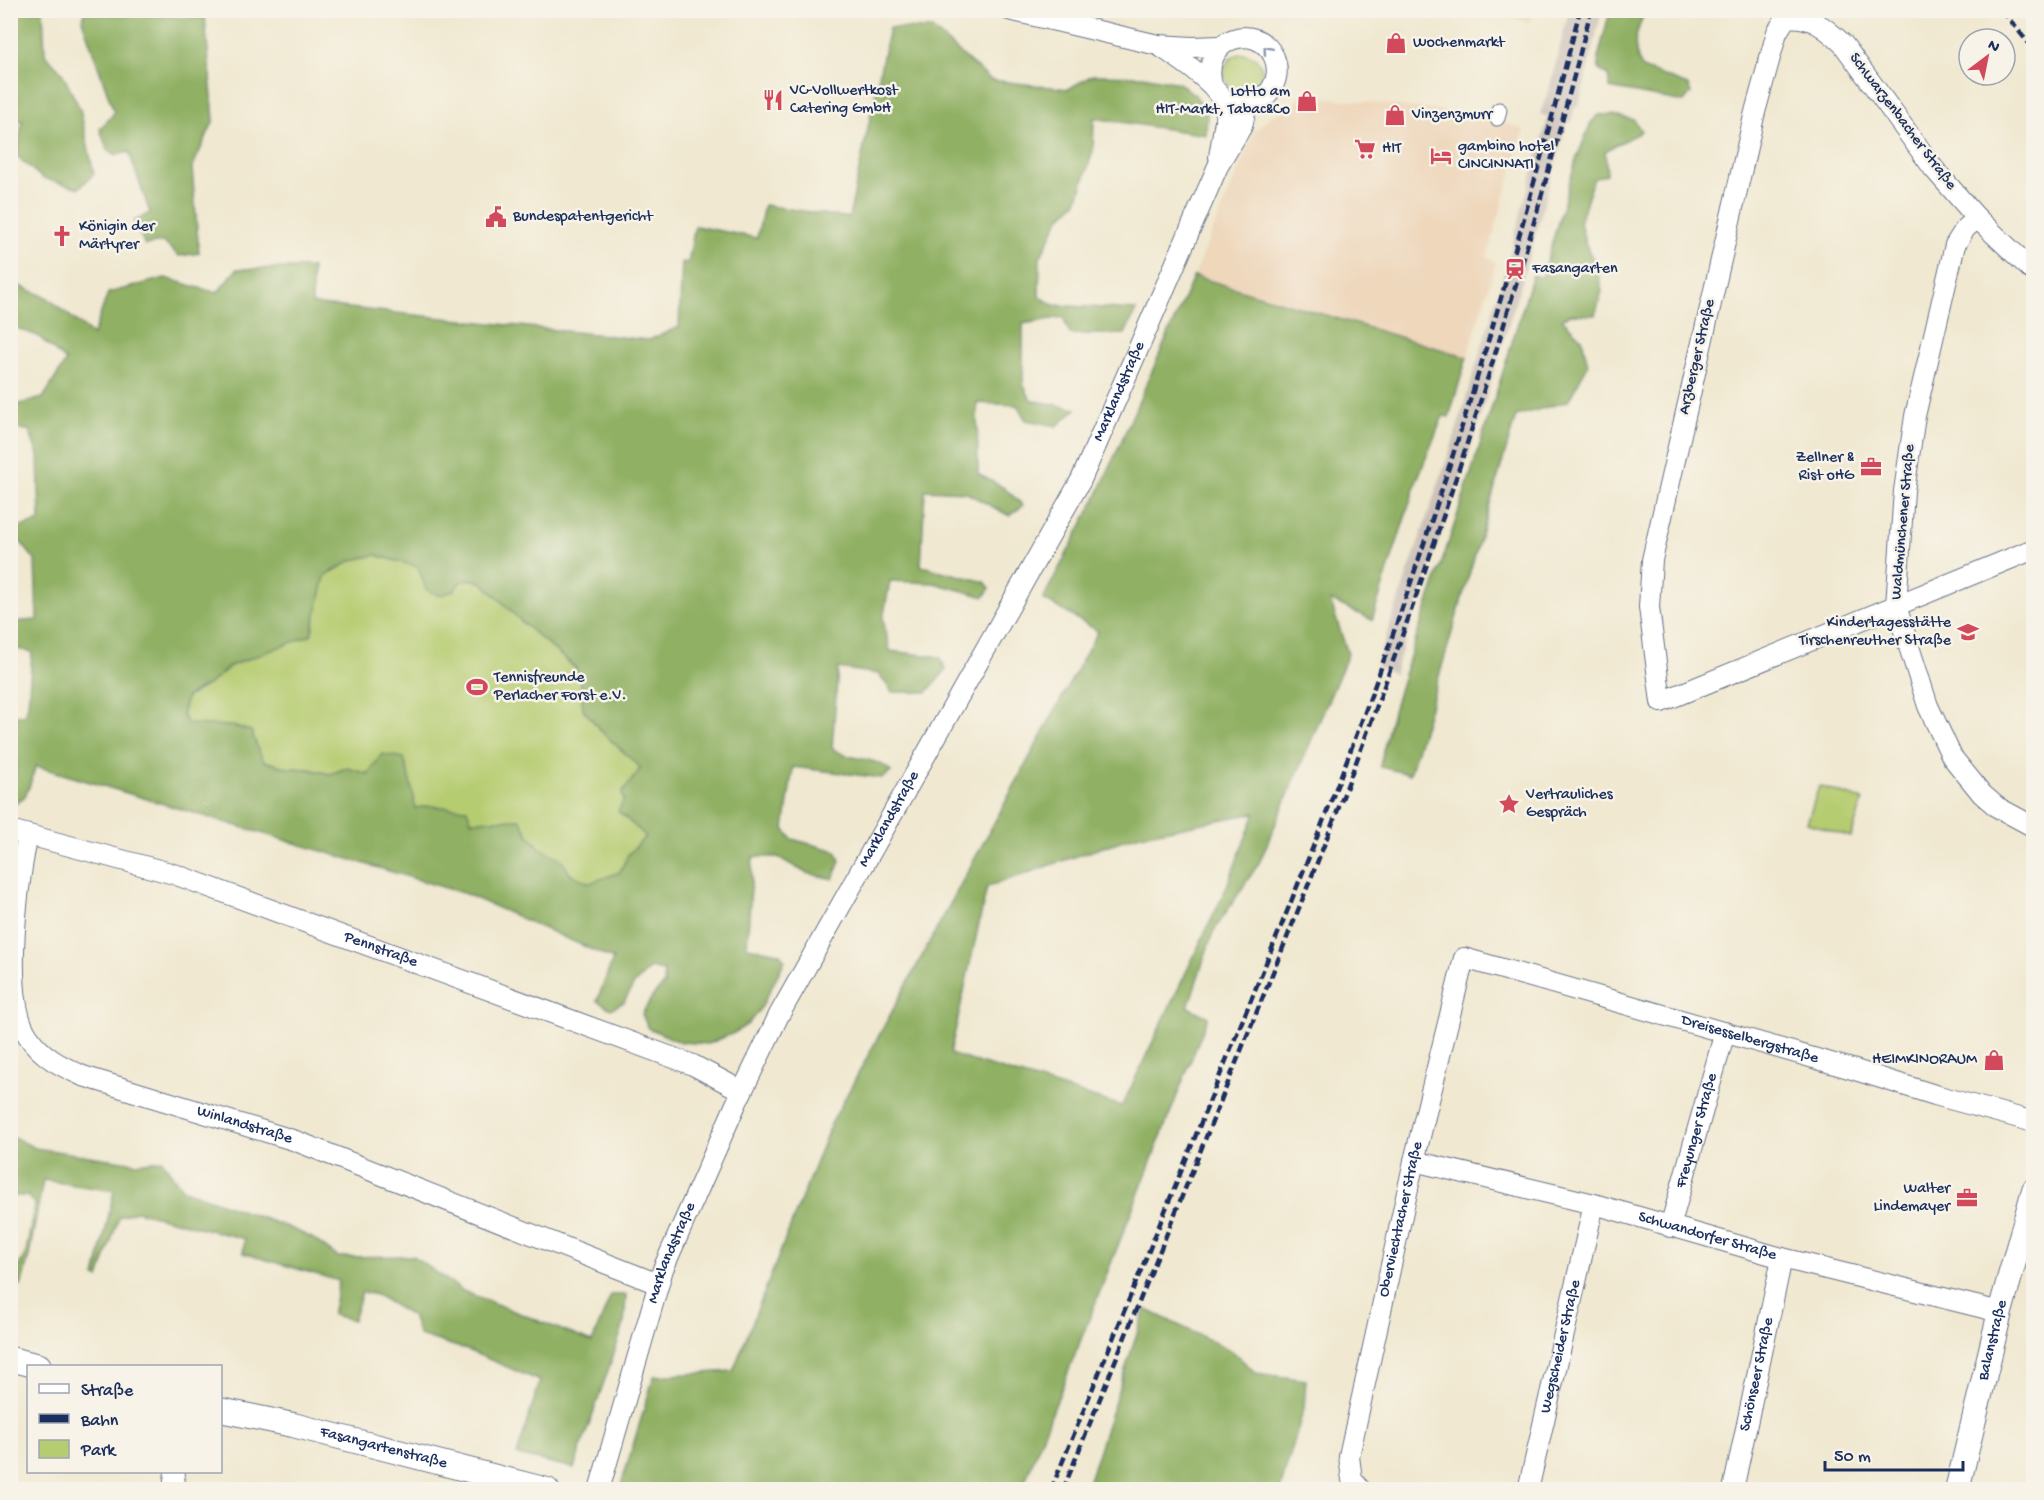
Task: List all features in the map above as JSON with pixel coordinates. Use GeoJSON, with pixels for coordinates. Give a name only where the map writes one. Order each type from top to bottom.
{"type":"FeatureCollection","features":[{"type":"Feature","properties":{"kind":"street"},"geometry":{"type":"LineString","coordinates":[[1009,10],[1158,45],[1220,46],[1235,38],[1251,38],[1266,46],[1275,60],[1277,76],[1271,91],[1257,103],[1237,104],[1218,95],[1209,73],[1210,62],[1220,46]]}},
{"type":"Feature","properties":{"kind":"street","name":"Schwarzenbacher Straße"},"geometry":{"type":"LineString","coordinates":[[1786,18],[1799,16],[1827,28],[1843,45],[1934,169],[1977,218],[2034,272]]}},
{"type":"Feature","properties":{"kind":"street","name":"Arzberger Straße"},"geometry":{"type":"LineString","coordinates":[[1786,18],[1777,32],[1752,123],[1652,560],[1649,607],[1661,702],[1896,606]]}},
{"type":"Feature","properties":{"kind":"street"},"geometry":{"type":"LineString","coordinates":[[1158,45],[1187,64],[1212,85]]}},
{"type":"Feature","properties":{"kind":"street","name":"Marklandstraße"},"geometry":{"type":"LineString","coordinates":[[599,1490],[658,1284],[742,1091],[779,1015],[1081,480],[1218,166],[1242,126],[1237,104]]}},
{"type":"Feature","properties":{"kind":"street","name":"Waldmünchener Straße"},"geometry":{"type":"LineString","coordinates":[[1977,218],[1965,229],[1955,245],[1915,416],[1904,491],[1896,606],[1928,706],[1952,757],[1982,794],[1996,807],[2034,827]]}},
{"type":"Feature","properties":{"kind":"street"},"geometry":{"type":"LineString","coordinates":[[1896,606],[2034,549]]}},
{"type":"Feature","properties":{"kind":"street","name":"Pennstraße"},"geometry":{"type":"LineString","coordinates":[[20,832],[174,874],[693,1065],[742,1091]]}},
{"type":"Feature","properties":{"kind":"street","name":"Winlandstraße"},"geometry":{"type":"LineString","coordinates":[[20,832],[14,986],[20,1019],[26,1035],[40,1052],[57,1065],[83,1076],[296,1141],[658,1284]]}},
{"type":"Feature","properties":{"kind":"street","name":"Dreisesselbergstraße"},"geometry":{"type":"LineString","coordinates":[[1464,958],[2034,1122]]}},
{"type":"Feature","properties":{"kind":"street","name":"Oberviechtacher Straße"},"geometry":{"type":"LineString","coordinates":[[1357,1485],[1348,1456],[1413,1161],[1464,958]]}},
{"type":"Feature","properties":{"kind":"street","name":"Freyunger Straße"},"geometry":{"type":"LineString","coordinates":[[1670,1227],[1725,1032]]}},
{"type":"Feature","properties":{"kind":"street","name":"Schwandorfer Straße"},"geometry":{"type":"LineString","coordinates":[[1413,1161],[1594,1204],[1782,1258],[2000,1312]]}},
{"type":"Feature","properties":{"kind":"street","name":"Balanstraße"},"geometry":{"type":"LineString","coordinates":[[1957,1490],[2000,1312],[2034,1190]]}},
{"type":"Feature","properties":{"kind":"street","name":"Wegscheider Straße"},"geometry":{"type":"LineString","coordinates":[[1528,1490],[1594,1204]]}},
{"type":"Feature","properties":{"kind":"street","name":"Schönseer Straße"},"geometry":{"type":"LineString","coordinates":[[1733,1490],[1782,1258]]}},
{"type":"Feature","properties":{"kind":"street"},"geometry":{"type":"LineString","coordinates":[[10,1359],[35,1365]]}},
{"type":"Feature","properties":{"kind":"street","name":"Fasangartenstraße"},"geometry":{"type":"LineString","coordinates":[[222,1410],[293,1425],[547,1490]]}},
{"type":"Feature","properties":{"kind":"street"},"geometry":{"type":"LineString","coordinates":[[174,1490],[176,1473]]}},
{"type":"Feature","properties":{"kind":"shaded area"},"geometry":{"type":"Polygon","coordinates":[[[1502,11],[1532,11],[1529,24],[1502,11]]]}},
{"type":"Feature","properties":{"kind":"shaded area"},"geometry":{"type":"Polygon","coordinates":[[[1569,11],[1602,11],[1579,105],[1574,109],[1571,123],[1567,122],[1525,271],[1470,450],[1394,674],[1376,666],[1452,444],[1502,281],[1548,117],[1540,114],[1550,86],[1569,11]]]}},
{"type":"Feature","properties":{"kind":"shaded area"},"geometry":{"type":"Polygon","coordinates":[[[1304,95],[1488,116],[1524,130],[1487,257],[1496,263],[1467,357],[1194,276],[1254,132],[1267,119],[1288,108],[1304,95]]]}},
{"type":"Feature","properties":{"kind":"green space"},"geometry":{"type":"Polygon","coordinates":[[[10,11],[43,11],[45,54],[61,71],[80,109],[94,174],[79,188],[42,178],[17,156],[22,121],[11,118],[10,11]]]}},
{"type":"Feature","properties":{"kind":"green space"},"geometry":{"type":"Polygon","coordinates":[[[1610,11],[1645,11],[1635,45],[1638,60],[1642,68],[1688,85],[1691,93],[1684,102],[1610,88],[1608,75],[1599,70],[1598,58],[1610,11]]]}},
{"type":"Feature","properties":{"kind":"green space"},"geometry":{"type":"Polygon","coordinates":[[[85,13],[205,18],[214,120],[192,168],[199,253],[179,256],[163,242],[145,245],[134,221],[150,213],[129,152],[117,155],[107,150],[100,129],[114,112],[82,20],[85,13]]]}},
{"type":"Feature","properties":{"kind":"green space"},"geometry":{"type":"Polygon","coordinates":[[[889,28],[932,29],[991,80],[1068,89],[1093,75],[1143,76],[1179,83],[1195,95],[1207,112],[1206,135],[1094,118],[1093,151],[1077,201],[1059,219],[1040,258],[1039,296],[1053,305],[1136,310],[1125,334],[1070,334],[1063,317],[1023,324],[1023,384],[1031,400],[1076,409],[1057,426],[1026,420],[1017,405],[977,403],[978,474],[1003,487],[1023,505],[1010,516],[965,492],[925,490],[921,566],[985,582],[990,588],[984,597],[934,583],[890,581],[883,619],[890,651],[940,657],[946,670],[927,692],[892,692],[879,674],[838,668],[832,748],[846,755],[878,763],[891,772],[882,778],[793,767],[784,829],[792,839],[836,851],[840,861],[833,879],[806,873],[778,857],[753,857],[747,947],[779,953],[785,960],[762,1006],[748,1024],[708,1044],[680,1042],[648,1028],[642,1014],[652,997],[664,984],[664,971],[650,968],[634,984],[624,1002],[611,1009],[597,1001],[613,959],[466,894],[36,766],[25,795],[17,803],[11,805],[11,787],[17,765],[11,750],[11,716],[24,715],[28,705],[32,652],[11,648],[11,638],[15,631],[11,630],[11,622],[37,620],[35,560],[11,530],[40,521],[38,455],[29,430],[11,429],[11,406],[43,398],[66,361],[38,336],[11,326],[11,289],[20,286],[48,298],[93,335],[108,293],[165,278],[217,293],[237,269],[312,268],[312,304],[649,340],[679,327],[682,262],[688,263],[695,226],[757,238],[764,205],[849,218],[889,28]],[[376,555],[352,560],[325,576],[311,635],[230,666],[211,683],[187,696],[182,715],[188,724],[232,726],[251,731],[264,761],[288,768],[308,769],[330,774],[347,768],[368,774],[382,754],[404,758],[415,808],[430,806],[467,809],[471,821],[520,819],[528,834],[540,848],[561,859],[570,874],[590,883],[620,872],[628,855],[646,836],[618,811],[624,800],[622,793],[641,768],[601,731],[583,709],[581,686],[576,668],[523,623],[483,583],[471,579],[460,582],[455,590],[439,596],[426,589],[418,567],[376,555]]]}},
{"type":"Feature","properties":{"kind":"green space"},"geometry":{"type":"Polygon","coordinates":[[[1243,54],[1256,60],[1262,73],[1256,86],[1243,92],[1230,86],[1224,73],[1230,60],[1243,54]]]}},
{"type":"Feature","properties":{"kind":"green space"},"geometry":{"type":"Polygon","coordinates":[[[1598,115],[1613,115],[1634,120],[1641,131],[1605,152],[1607,174],[1593,179],[1580,223],[1586,245],[1597,268],[1602,291],[1595,315],[1570,314],[1562,319],[1582,339],[1588,365],[1568,401],[1516,416],[1410,774],[1380,767],[1400,689],[1466,491],[1533,275],[1542,278],[1576,160],[1591,123],[1598,115]]]}},
{"type":"Feature","properties":{"kind":"green space"},"geometry":{"type":"Polygon","coordinates":[[[1194,276],[1467,357],[1449,417],[1443,416],[1417,480],[1372,620],[1330,600],[1348,654],[1259,863],[1213,932],[1188,1007],[1208,1017],[1022,1489],[638,1490],[621,1485],[654,1376],[733,1371],[831,1124],[1098,631],[1043,599],[1098,494],[1194,276]],[[1255,813],[1132,837],[987,887],[950,1054],[1122,1106],[1225,891],[1255,813]]]}},
{"type":"Feature","properties":{"kind":"green space"},"geometry":{"type":"Polygon","coordinates":[[[376,555],[419,567],[426,589],[471,579],[483,583],[523,623],[576,669],[581,686],[583,709],[601,731],[641,768],[622,793],[629,821],[646,836],[628,855],[620,872],[589,884],[570,874],[561,859],[540,848],[528,834],[520,819],[471,821],[430,806],[414,809],[413,793],[382,754],[368,774],[347,768],[330,774],[308,769],[288,768],[264,761],[251,731],[188,724],[182,715],[187,697],[211,683],[230,666],[311,635],[325,576],[352,560],[376,555]]]}},
{"type":"Feature","properties":{"kind":"green space"},"geometry":{"type":"Polygon","coordinates":[[[1819,786],[1863,800],[1851,837],[1807,823],[1819,786]]]}},
{"type":"Feature","properties":{"kind":"green space"},"geometry":{"type":"Polygon","coordinates":[[[11,1136],[35,1148],[136,1163],[162,1160],[182,1189],[290,1228],[312,1238],[338,1257],[413,1256],[463,1291],[592,1342],[611,1295],[626,1295],[624,1324],[574,1468],[517,1455],[540,1381],[467,1350],[419,1335],[412,1316],[377,1295],[362,1292],[353,1320],[332,1315],[339,1281],[243,1253],[245,1239],[136,1211],[119,1217],[99,1278],[95,1277],[114,1191],[43,1180],[21,1286],[11,1282],[26,1252],[35,1203],[27,1196],[11,1196],[11,1136]]]}},
{"type":"Feature","properties":{"kind":"green space"},"geometry":{"type":"Polygon","coordinates":[[[1145,1309],[1232,1351],[1256,1373],[1306,1380],[1304,1408],[1280,1489],[1086,1489],[1145,1309]]]}},
{"type":"Feature","properties":{"kind":"railway"},"geometry":{"type":"LineString","coordinates":[[1051,1490],[1306,864],[1381,668],[1437,505],[1488,342],[1536,177],[1580,10]]}},
{"type":"Feature","properties":{"kind":"railway"},"geometry":{"type":"LineString","coordinates":[[1063,1490],[1318,860],[1388,675],[1445,511],[1498,345],[1523,262],[1591,10]]}},
{"type":"Feature","properties":{"kind":"railway"},"geometry":{"type":"LineString","coordinates":[[2002,10],[2034,50]]}},
{"type":"Feature","properties":{"kind":"place","name":"Wochenmarkt"},"geometry":{"type":"Point","coordinates":[1396,43]}},
{"type":"Feature","properties":{"kind":"place","name":"VC-Vollwertkost Catering GmbH"},"geometry":{"type":"Point","coordinates":[773,100]}},
{"type":"Feature","properties":{"kind":"place","name":"Lotto am HIT-Markt, Tabac&Co"},"geometry":{"type":"Point","coordinates":[1307,101]}},
{"type":"Feature","properties":{"kind":"place","name":"Vinzenzmurr"},"geometry":{"type":"Point","coordinates":[1395,115]}},
{"type":"Feature","properties":{"kind":"place","name":"HIT"},"geometry":{"type":"Point","coordinates":[1365,149]}},
{"type":"Feature","properties":{"kind":"place","name":"gambino hotel CINCINNATI"},"geometry":{"type":"Point","coordinates":[1441,156]}},
{"type":"Feature","properties":{"kind":"place","name":"Bundespatentgericht"},"geometry":{"type":"Point","coordinates":[496,217]}},
{"type":"Feature","properties":{"kind":"place","name":"Königin der Märtyrer"},"geometry":{"type":"Point","coordinates":[62,236]}},
{"type":"Feature","properties":{"kind":"place","name":"Fasangarten"},"geometry":{"type":"Point","coordinates":[1515,269]}},
{"type":"Feature","properties":{"kind":"place","name":"Zellner & Rist oHG"},"geometry":{"type":"Point","coordinates":[1871,467]}},
{"type":"Feature","properties":{"kind":"place","name":"Kindertagesstätte Tirschenreuther Straße"},"geometry":{"type":"Point","coordinates":[1968,632]}},
{"type":"Feature","properties":{"kind":"place","name":"Tennisfreunde Perlacher Forst e.V."},"geometry":{"type":"Point","coordinates":[477,687]}},
{"type":"Feature","properties":{"kind":"place","name":"Vertrauliches Gespräch"},"geometry":{"type":"Point","coordinates":[1509,804]}},
{"type":"Feature","properties":{"kind":"place","name":"HEIMKINORAUM"},"geometry":{"type":"Point","coordinates":[1994,1060]}},
{"type":"Feature","properties":{"kind":"place","name":"Walter Lindemayer"},"geometry":{"type":"Point","coordinates":[1967,1198]}}]}
